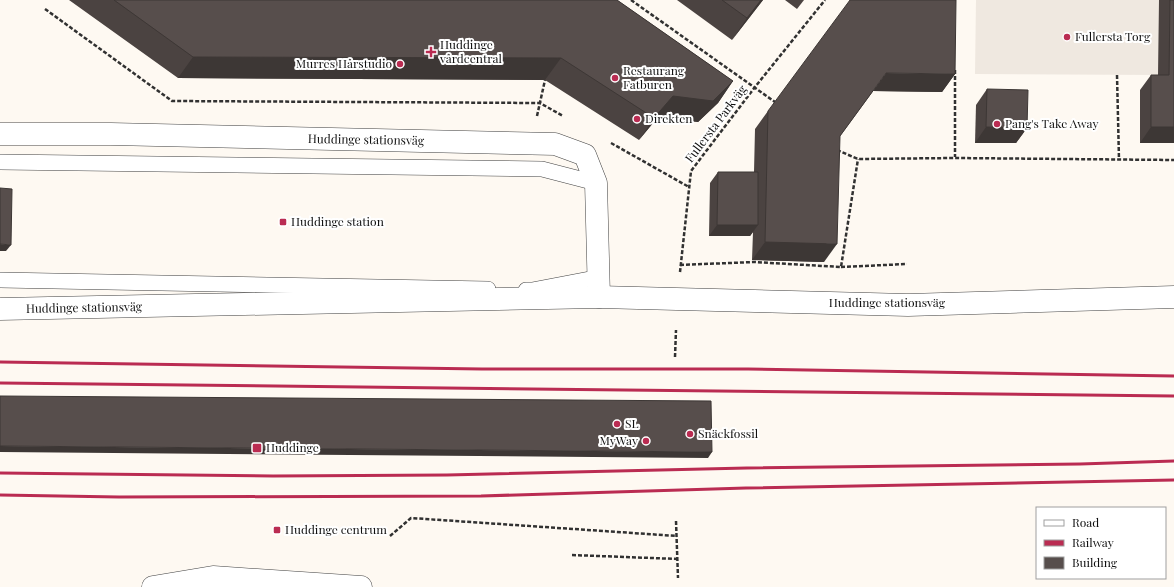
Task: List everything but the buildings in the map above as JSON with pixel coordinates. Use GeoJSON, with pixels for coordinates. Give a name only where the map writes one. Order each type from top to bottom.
{"type":"FeatureCollection","features":[{"type":"Feature","properties":{"kind":"street","name":"Huddinge stationsväg"},"geometry":{"type":"LineString","coordinates":[[0,134],[119,134],[555,144],[585,155],[596,183],[600,287]]}},
{"type":"Feature","properties":{"kind":"street","name":"Huddinge stationsväg"},"geometry":{"type":"LineString","coordinates":[[0,309],[600,287],[908,304],[1174,297]]}},
{"type":"Feature","properties":{"kind":"street"},"geometry":{"type":"LineString","coordinates":[[153,587],[213,577],[361,587]]}},
{"type":"Feature","properties":{"kind":"lane"},"geometry":{"type":"LineString","coordinates":[[0,162],[542,169],[596,183]]}},
{"type":"Feature","properties":{"kind":"lane"},"geometry":{"type":"LineString","coordinates":[[0,280],[532,290],[600,287]]}},
{"type":"Feature","properties":{"kind":"path"},"geometry":{"type":"LineString","coordinates":[[631,0],[775,102]]}},
{"type":"Feature","properties":{"kind":"path","name":"Fullersta Parkväg"},"geometry":{"type":"LineString","coordinates":[[679,277],[691,171],[825,0]]}},
{"type":"Feature","properties":{"kind":"path"},"geometry":{"type":"LineString","coordinates":[[45,9],[172,101],[540,103],[566,118]]}},
{"type":"Feature","properties":{"kind":"path"},"geometry":{"type":"LineString","coordinates":[[955,63],[955,158]]}},
{"type":"Feature","properties":{"kind":"path"},"geometry":{"type":"LineString","coordinates":[[1117,75],[1119,160]]}},
{"type":"Feature","properties":{"kind":"path"},"geometry":{"type":"LineString","coordinates":[[530,144],[545,80]]}},
{"type":"Feature","properties":{"kind":"path"},"geometry":{"type":"LineString","coordinates":[[606,141],[689,187]]}},
{"type":"Feature","properties":{"kind":"path"},"geometry":{"type":"LineString","coordinates":[[832,147],[858,160],[955,158],[1174,160]]}},
{"type":"Feature","properties":{"kind":"path"},"geometry":{"type":"LineString","coordinates":[[841,267],[858,160]]}},
{"type":"Feature","properties":{"kind":"path"},"geometry":{"type":"LineString","coordinates":[[680,265],[754,262],[841,267],[907,264]]}},
{"type":"Feature","properties":{"kind":"path"},"geometry":{"type":"LineString","coordinates":[[675,357],[676,330]]}},
{"type":"Feature","properties":{"kind":"path"},"geometry":{"type":"LineString","coordinates":[[390,536],[411,518],[677,536]]}},
{"type":"Feature","properties":{"kind":"path"},"geometry":{"type":"LineString","coordinates":[[676,521],[678,578]]}},
{"type":"Feature","properties":{"kind":"path"},"geometry":{"type":"LineString","coordinates":[[572,555],[678,559]]}},
{"type":"Feature","properties":{"kind":"shaded area","name":"Fullersta Torg"},"geometry":{"type":"Polygon","coordinates":[[[976,0],[1159,0],[1159,75],[975,74],[976,0]]]}},
{"type":"Feature","properties":{"kind":"railway"},"geometry":{"type":"LineString","coordinates":[[0,362],[482,369],[748,369],[1174,376]]}},
{"type":"Feature","properties":{"kind":"railway"},"geometry":{"type":"LineString","coordinates":[[0,383],[1174,396]]}},
{"type":"Feature","properties":{"kind":"railway"},"geometry":{"type":"LineString","coordinates":[[0,473],[273,476],[447,475],[747,468],[1080,464],[1174,461]]}},
{"type":"Feature","properties":{"kind":"railway"},"geometry":{"type":"LineString","coordinates":[[0,495],[119,497],[481,496],[746,488],[1174,480]]}},
{"type":"Feature","properties":{"kind":"place","name":"Fullersta Torg"},"geometry":{"type":"Point","coordinates":[1067,37]}},
{"type":"Feature","properties":{"kind":"place","name":"Huddinge vårdcentral"},"geometry":{"type":"Point","coordinates":[431,52]}},
{"type":"Feature","properties":{"kind":"place","name":"Murres Hårstudio"},"geometry":{"type":"Point","coordinates":[400,64]}},
{"type":"Feature","properties":{"kind":"place","name":"Restaurang Fatburen"},"geometry":{"type":"Point","coordinates":[615,78]}},
{"type":"Feature","properties":{"kind":"place","name":"Direkten"},"geometry":{"type":"Point","coordinates":[637,119]}},
{"type":"Feature","properties":{"kind":"place","name":"Pang's Take Away"},"geometry":{"type":"Point","coordinates":[997,124]}},
{"type":"Feature","properties":{"kind":"place","name":"Huddinge station"},"geometry":{"type":"Point","coordinates":[283,222]}},
{"type":"Feature","properties":{"kind":"place","name":"SL"},"geometry":{"type":"Point","coordinates":[617,424]}},
{"type":"Feature","properties":{"kind":"place","name":"Snäckfossil"},"geometry":{"type":"Point","coordinates":[690,434]}},
{"type":"Feature","properties":{"kind":"place","name":"MyWay"},"geometry":{"type":"Point","coordinates":[646,441]}},
{"type":"Feature","properties":{"kind":"place","name":"Huddinge"},"geometry":{"type":"Point","coordinates":[257,448]}},
{"type":"Feature","properties":{"kind":"place","name":"Huddinge centrum"},"geometry":{"type":"Point","coordinates":[277,530]}}]}
